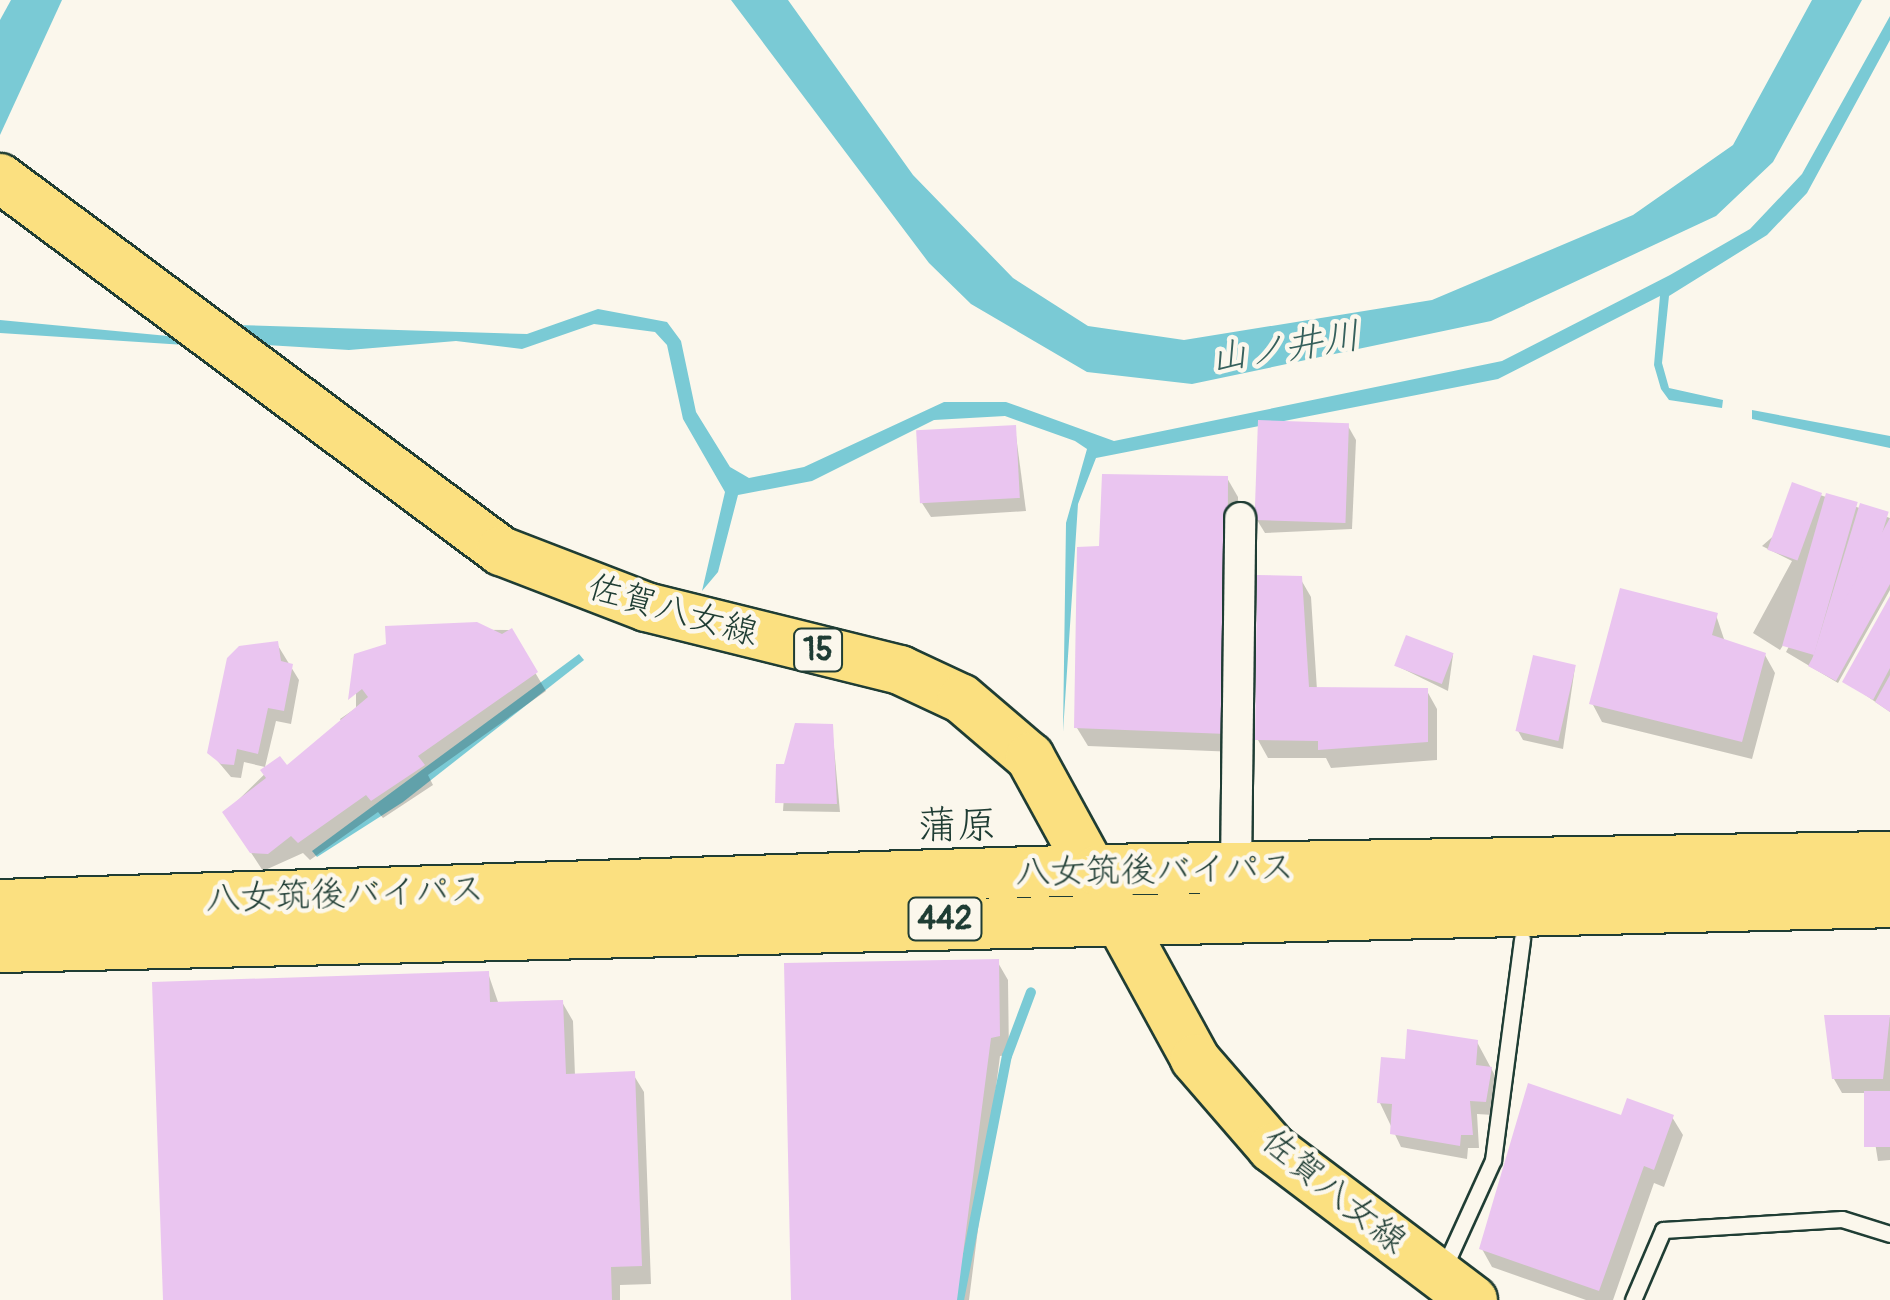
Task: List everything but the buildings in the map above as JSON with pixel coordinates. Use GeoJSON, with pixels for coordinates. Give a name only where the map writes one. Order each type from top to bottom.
{"type":"FeatureCollection","features":[{"type":"Feature","properties":{"kind":"highway","name":"八女筑後バイパス"},"geometry":{"type":"LineString","coordinates":[[0,947],[1108,892],[1236,869],[1890,857]]}},
{"type":"Feature","properties":{"kind":"highway","name":"八女筑後バイパス"},"geometry":{"type":"LineString","coordinates":[[0,905],[1108,892],[1890,902]]}},
{"type":"Feature","properties":{"kind":"main road","name":"佐賀八女線"},"geometry":{"type":"LineString","coordinates":[[0,178],[500,550],[646,608],[900,670],[962,699],[1030,757],[1108,892],[1164,1012],[1272,1148],[1456,1288]]}},
{"type":"Feature","properties":{"kind":"street"},"geometry":{"type":"LineString","coordinates":[[1236,869],[1240,518]]}},
{"type":"Feature","properties":{"kind":"lane"},"geometry":{"type":"LineString","coordinates":[[1456,1288],[1493,1160],[1522,939]]}},
{"type":"Feature","properties":{"kind":"lane"},"geometry":{"type":"LineString","coordinates":[[1632,1300],[1663,1230],[1842,1219],[1890,1234]]}},
{"type":"Feature","properties":{"kind":"water"},"geometry":{"type":"Polygon","coordinates":[[[11,0],[62,0],[0,135],[0,20],[11,0]]]}},
{"type":"Feature","properties":{"kind":"water","name":"山ノ井川"},"geometry":{"type":"Polygon","coordinates":[[[731,0],[788,0],[913,175],[1013,278],[1088,326],[1184,340],[1432,300],[1633,215],[1733,145],[1812,0],[1862,0],[1773,162],[1716,216],[1491,321],[1192,384],[1087,372],[971,304],[929,263],[731,0]]]}},
{"type":"Feature","properties":{"kind":"water"},"geometry":{"type":"Polygon","coordinates":[[[1890,16],[1890,40],[1807,193],[1767,235],[1669,296],[1662,363],[1669,388],[1723,400],[1722,408],[1669,400],[1661,389],[1654,365],[1660,296],[1498,379],[1096,458],[1078,504],[1063,732],[1066,523],[1087,449],[1075,441],[1005,416],[934,420],[812,481],[738,495],[718,572],[702,591],[725,492],[683,419],[667,345],[655,332],[594,324],[522,349],[456,341],[349,350],[251,344],[236,325],[527,334],[598,309],[667,322],[681,341],[696,412],[730,467],[749,478],[804,467],[944,402],[1006,402],[1114,441],[1502,361],[1670,275],[1750,229],[1802,174],[1890,16]]]}},
{"type":"Feature","properties":{"kind":"water"},"geometry":{"type":"Polygon","coordinates":[[[0,320],[168,336],[185,345],[0,333],[0,320]]]}},
{"type":"Feature","properties":{"kind":"water"},"geometry":{"type":"Polygon","coordinates":[[[1752,410],[1890,436],[1890,448],[1752,419],[1752,410]]]}},
{"type":"Feature","properties":{"kind":"water"},"geometry":{"type":"Polygon","coordinates":[[[579,654],[584,660],[403,802],[317,857],[312,851],[579,654]]]}},
{"type":"Feature","properties":{"kind":"waterway"},"geometry":{"type":"LineString","coordinates":[[959,1300],[1007,1056],[1031,992]]}},
{"type":"Feature","properties":{"kind":"district","name":"蒲原"},"geometry":{"type":"Point","coordinates":[957,826]}}]}
